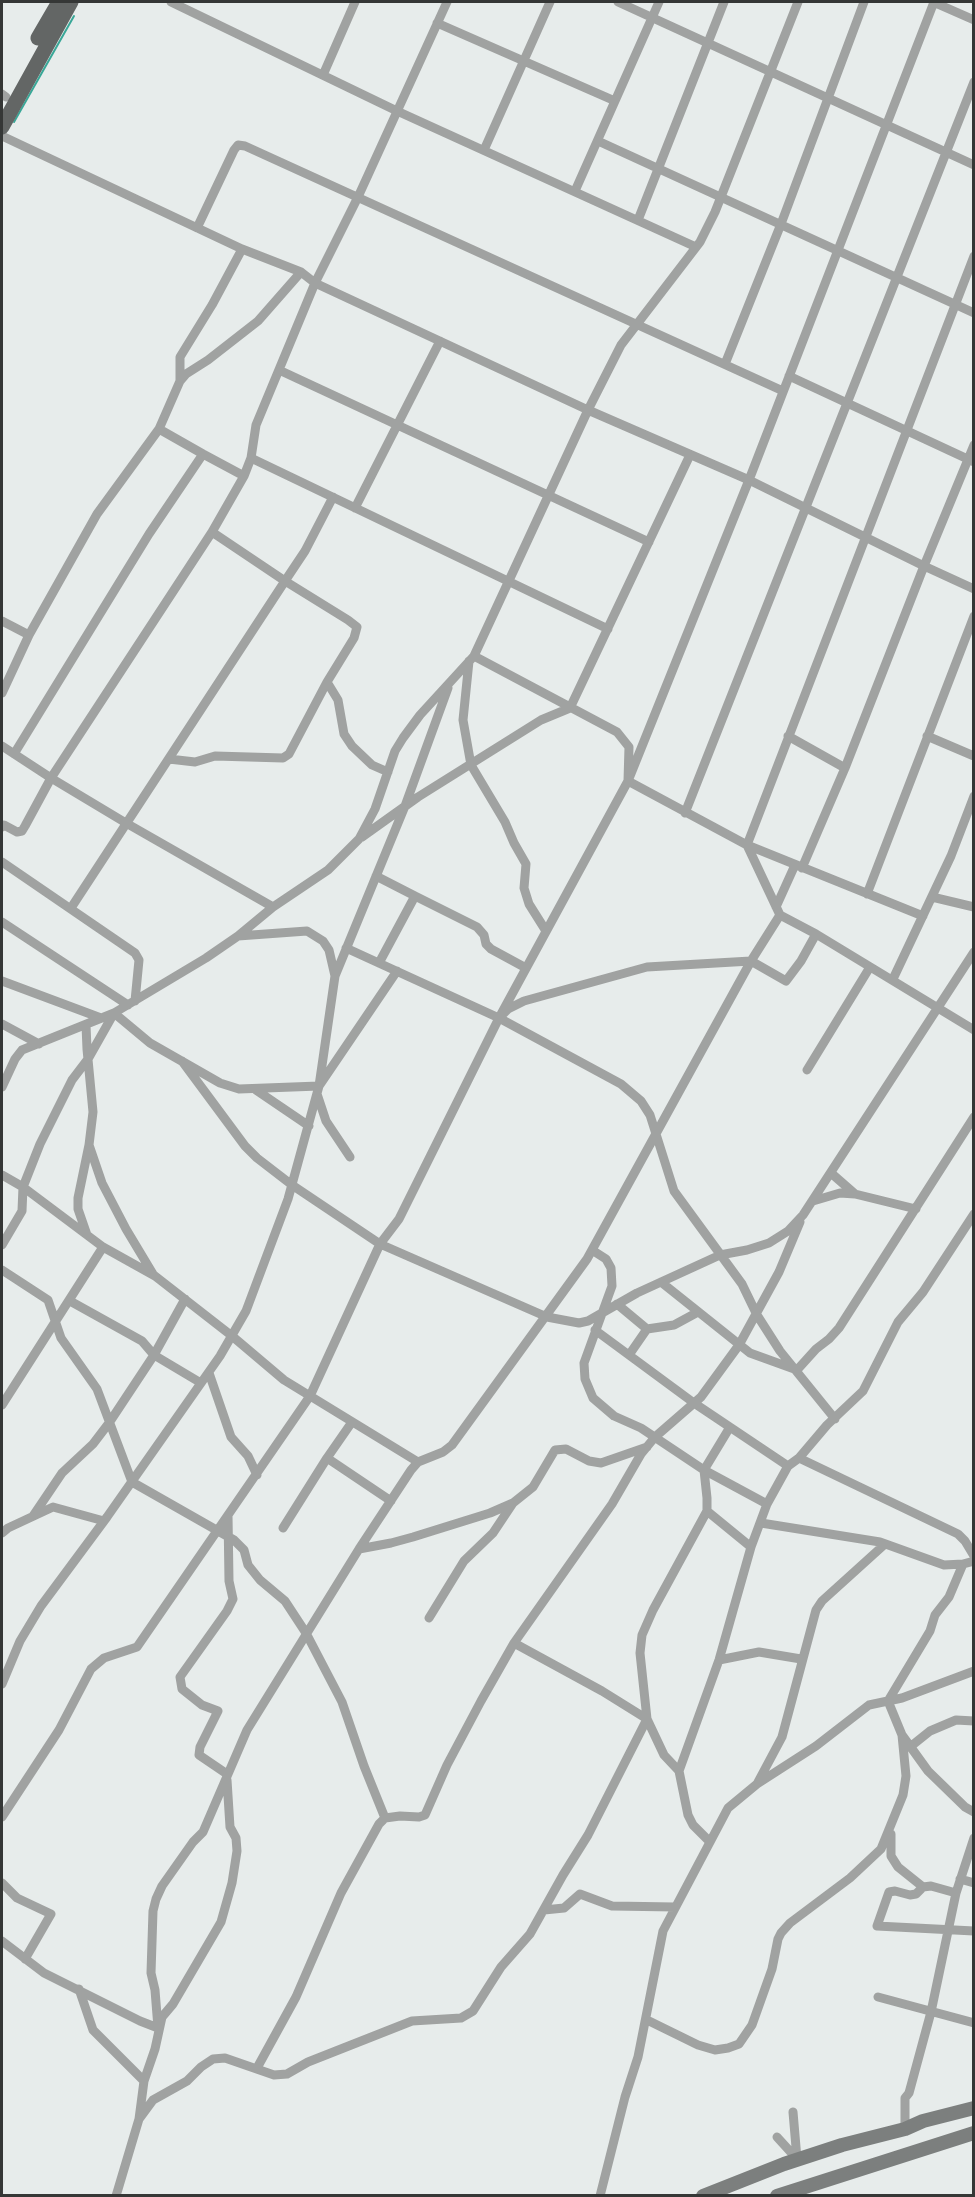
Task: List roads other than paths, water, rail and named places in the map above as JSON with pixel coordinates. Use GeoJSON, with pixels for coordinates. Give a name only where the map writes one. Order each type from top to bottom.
{"type":"FeatureCollection","features":[{"type":"Feature","properties":{"kind":"main road"},"geometry":{"type":"LineString","coordinates":[[3,99],[59,2]]}},
{"type":"Feature","properties":{"kind":"main road"},"geometry":{"type":"LineString","coordinates":[[2,128],[71,2]]}},
{"type":"Feature","properties":{"kind":"street"},"geometry":{"type":"LineString","coordinates":[[171,2],[397,111],[696,247]]}},
{"type":"Feature","properties":{"kind":"street"},"geometry":{"type":"LineString","coordinates":[[323,75],[354,2]]}},
{"type":"Feature","properties":{"kind":"street"},"geometry":{"type":"LineString","coordinates":[[2,827],[4,825],[17,832],[22,831],[51,778],[212,532],[244,476],[251,458],[256,424],[315,283],[358,197],[447,2]]}},
{"type":"Feature","properties":{"kind":"street"},"geometry":{"type":"LineString","coordinates":[[484,150],[550,2]]}},
{"type":"Feature","properties":{"kind":"street"},"geometry":{"type":"LineString","coordinates":[[618,2],[974,165]]}},
{"type":"Feature","properties":{"kind":"street"},"geometry":{"type":"LineString","coordinates":[[575,192],[659,2]]}},
{"type":"Feature","properties":{"kind":"street"},"geometry":{"type":"LineString","coordinates":[[638,220],[724,2]]}},
{"type":"Feature","properties":{"kind":"street"},"geometry":{"type":"LineString","coordinates":[[359,839],[375,809],[395,751],[403,738],[420,715],[471,658],[621,345],[696,247],[716,212],[798,2]]}},
{"type":"Feature","properties":{"kind":"street"},"geometry":{"type":"LineString","coordinates":[[724,364],[781,224],[864,2]]}},
{"type":"Feature","properties":{"kind":"street"},"geometry":{"type":"LineString","coordinates":[[2,1817],[59,1730],[91,1669],[104,1658],[137,1647],[310,1396],[380,1244],[407,1204],[498,1018],[628,781],[749,480],[934,2],[974,20]]}},
{"type":"Feature","properties":{"kind":"street"},"geometry":{"type":"LineString","coordinates":[[437,23],[615,101]]}},
{"type":"Feature","properties":{"kind":"street"},"geometry":{"type":"LineString","coordinates":[[685,813],[974,82]]}},
{"type":"Feature","properties":{"kind":"street"},"geometry":{"type":"LineString","coordinates":[[2,136],[242,249],[302,272],[315,283],[588,410],[749,480],[974,589]]}},
{"type":"Feature","properties":{"kind":"street"},"geometry":{"type":"LineString","coordinates":[[598,141],[974,313]]}},
{"type":"Feature","properties":{"kind":"street"},"geometry":{"type":"LineString","coordinates":[[197,228],[234,150],[238,146],[245,146],[783,391]]}},
{"type":"Feature","properties":{"kind":"street"},"geometry":{"type":"LineString","coordinates":[[180,381],[180,357],[212,305],[242,249]]}},
{"type":"Feature","properties":{"kind":"street"},"geometry":{"type":"LineString","coordinates":[[974,256],[747,845],[778,911],[974,1030]]}},
{"type":"Feature","properties":{"kind":"street"},"geometry":{"type":"LineString","coordinates":[[2,693],[29,635],[97,514],[159,429],[180,381],[186,374],[258,321],[302,272]]}},
{"type":"Feature","properties":{"kind":"street"},"geometry":{"type":"LineString","coordinates":[[355,508],[440,341]]}},
{"type":"Feature","properties":{"kind":"street"},"geometry":{"type":"LineString","coordinates":[[279,370],[649,542]]}},
{"type":"Feature","properties":{"kind":"street"},"geometry":{"type":"LineString","coordinates":[[789,376],[971,460]]}},
{"type":"Feature","properties":{"kind":"street"},"geometry":{"type":"LineString","coordinates":[[159,429],[244,476]]}},
{"type":"Feature","properties":{"kind":"street"},"geometry":{"type":"LineString","coordinates":[[158,2028],[155,1990],[150,1973],[153,1911],[162,1886],[193,1842],[203,1832],[247,1730],[359,1549],[417,1462],[443,1452],[452,1445],[547,1317],[592,1250],[683,1088],[778,911],[845,768],[924,566],[971,460],[974,445]]}},
{"type":"Feature","properties":{"kind":"street"},"geometry":{"type":"LineString","coordinates":[[14,754],[142,544],[202,454]]}},
{"type":"Feature","properties":{"kind":"street"},"geometry":{"type":"LineString","coordinates":[[2,1086],[22,1050],[114,1013],[206,958],[238,936],[273,907],[328,870],[359,839],[405,806],[541,720],[570,708],[690,454]]}},
{"type":"Feature","properties":{"kind":"street"},"geometry":{"type":"LineString","coordinates":[[251,458],[608,629]]}},
{"type":"Feature","properties":{"kind":"street"},"geometry":{"type":"LineString","coordinates":[[71,908],[305,551],[333,497]]}},
{"type":"Feature","properties":{"kind":"street"},"geometry":{"type":"LineString","coordinates":[[169,759],[195,762],[215,756],[283,758],[289,754],[327,682],[354,638],[357,627],[212,532]]}},
{"type":"Feature","properties":{"kind":"street"},"geometry":{"type":"LineString","coordinates":[[867,894],[974,616]]}},
{"type":"Feature","properties":{"kind":"street"},"geometry":{"type":"LineString","coordinates":[[2,621],[29,635]]}},
{"type":"Feature","properties":{"kind":"street"},"geometry":{"type":"LineString","coordinates":[[471,658],[617,732],[629,747],[628,781]]}},
{"type":"Feature","properties":{"kind":"street"},"geometry":{"type":"LineString","coordinates":[[471,658],[462,720],[471,765],[505,822],[526,864],[524,888],[529,904],[546,932]]}},
{"type":"Feature","properties":{"kind":"street"},"geometry":{"type":"LineString","coordinates":[[2,1684],[20,1641],[41,1606],[209,1373],[246,1311],[292,1185],[309,1125],[318,1090],[335,976],[405,806],[451,680]]}},
{"type":"Feature","properties":{"kind":"street"},"geometry":{"type":"LineString","coordinates":[[327,682],[338,699],[344,734],[352,746],[372,765],[388,772]]}},
{"type":"Feature","properties":{"kind":"street"},"geometry":{"type":"LineString","coordinates":[[788,736],[845,768]]}},
{"type":"Feature","properties":{"kind":"street"},"geometry":{"type":"LineString","coordinates":[[927,736],[974,756]]}},
{"type":"Feature","properties":{"kind":"street"},"geometry":{"type":"LineString","coordinates":[[2,746],[126,823],[273,907]]}},
{"type":"Feature","properties":{"kind":"street"},"geometry":{"type":"LineString","coordinates":[[628,781],[747,845],[923,916]]}},
{"type":"Feature","properties":{"kind":"street"},"geometry":{"type":"LineString","coordinates":[[892,979],[951,856],[974,796]]}},
{"type":"Feature","properties":{"kind":"street"},"geometry":{"type":"LineString","coordinates":[[2,862],[135,953],[139,960],[131,1003]]}},
{"type":"Feature","properties":{"kind":"street"},"geometry":{"type":"LineString","coordinates":[[376,876],[477,927],[490,949],[526,968]]}},
{"type":"Feature","properties":{"kind":"street"},"geometry":{"type":"LineString","coordinates":[[380,963],[415,896]]}},
{"type":"Feature","properties":{"kind":"street"},"geometry":{"type":"LineString","coordinates":[[932,897],[974,908]]}},
{"type":"Feature","properties":{"kind":"street"},"geometry":{"type":"LineString","coordinates":[[2,922],[131,1003]]}},
{"type":"Feature","properties":{"kind":"street"},"geometry":{"type":"LineString","coordinates":[[238,936],[307,931],[323,941],[329,950],[335,976]]}},
{"type":"Feature","properties":{"kind":"street"},"geometry":{"type":"LineString","coordinates":[[498,1018],[508,1009],[524,1001],[647,967],[751,961],[786,981],[801,961],[816,934]]}},
{"type":"Feature","properties":{"kind":"street"},"geometry":{"type":"LineString","coordinates":[[346,948],[498,1018],[621,1084],[641,1101],[650,1115],[674,1191],[746,1289],[757,1316],[780,1351],[835,1419]]}},
{"type":"Feature","properties":{"kind":"street"},"geometry":{"type":"LineString","coordinates":[[182,1061],[245,1146],[292,1185],[380,1244],[547,1317],[579,1323],[588,1321],[617,1304],[720,1255],[769,1243],[788,1231],[803,1215],[831,1173],[974,952]]}},
{"type":"Feature","properties":{"kind":"street"},"geometry":{"type":"LineString","coordinates":[[807,1070],[870,967]]}},
{"type":"Feature","properties":{"kind":"street"},"geometry":{"type":"LineString","coordinates":[[350,1157],[337,1141],[326,1121],[318,1090],[397,971]]}},
{"type":"Feature","properties":{"kind":"street"},"geometry":{"type":"LineString","coordinates":[[2,983],[101,1018]]}},
{"type":"Feature","properties":{"kind":"street"},"geometry":{"type":"LineString","coordinates":[[2,1245],[22,1211],[23,1187],[40,1144],[72,1080],[88,1059],[114,1013]]}},
{"type":"Feature","properties":{"kind":"street"},"geometry":{"type":"LineString","coordinates":[[114,1013],[150,1043],[220,1083],[239,1089],[318,1090]]}},
{"type":"Feature","properties":{"kind":"street"},"geometry":{"type":"LineString","coordinates":[[2,1024],[39,1044]]}},
{"type":"Feature","properties":{"kind":"street"},"geometry":{"type":"LineString","coordinates":[[86,1025],[93,1112],[78,1197],[78,1209],[87,1235]]}},
{"type":"Feature","properties":{"kind":"street"},"geometry":{"type":"LineString","coordinates":[[256,1090],[309,1125]]}},
{"type":"Feature","properties":{"kind":"street"},"geometry":{"type":"LineString","coordinates":[[797,1370],[840,1328],[974,1117]]}},
{"type":"Feature","properties":{"kind":"street"},"geometry":{"type":"LineString","coordinates":[[89,1145],[102,1183],[126,1229],[155,1276]]}},
{"type":"Feature","properties":{"kind":"street"},"geometry":{"type":"LineString","coordinates":[[831,1173],[855,1194]]}},
{"type":"Feature","properties":{"kind":"street"},"geometry":{"type":"LineString","coordinates":[[2,1175],[23,1187],[104,1247],[155,1276],[284,1380],[417,1462]]}},
{"type":"Feature","properties":{"kind":"street"},"geometry":{"type":"LineString","coordinates":[[813,1200],[840,1193],[855,1194],[916,1209]]}},
{"type":"Feature","properties":{"kind":"street"},"geometry":{"type":"LineString","coordinates":[[679,1772],[719,1660],[751,1547],[766,1504],[788,1466],[799,1458],[863,1391],[898,1322],[924,1293],[974,1214]]}},
{"type":"Feature","properties":{"kind":"street"},"geometry":{"type":"LineString","coordinates":[[257,2068],[296,1997],[341,1893],[379,1824],[385,1818],[425,1815],[447,1765],[514,1643],[612,1504],[647,1447],[655,1437],[694,1403],[739,1345],[757,1316],[803,1215]]}},
{"type":"Feature","properties":{"kind":"street"},"geometry":{"type":"LineString","coordinates":[[2,1405],[104,1247]]}},
{"type":"Feature","properties":{"kind":"street"},"geometry":{"type":"LineString","coordinates":[[592,1250],[606,1259],[611,1268],[612,1286],[584,1364],[585,1379],[593,1398],[614,1416],[641,1428],[704,1470],[766,1504]]}},
{"type":"Feature","properties":{"kind":"street"},"geometry":{"type":"LineString","coordinates":[[2,1270],[48,1300],[61,1338],[97,1389],[132,1482],[230,1537],[244,1550],[248,1565],[260,1580],[285,1601],[306,1633],[342,1702],[385,1818]]}},
{"type":"Feature","properties":{"kind":"street"},"geometry":{"type":"LineString","coordinates":[[662,1282],[750,1353],[797,1370]]}},
{"type":"Feature","properties":{"kind":"street"},"geometry":{"type":"LineString","coordinates":[[33,1516],[62,1473],[93,1444],[109,1422],[154,1355],[185,1299]]}},
{"type":"Feature","properties":{"kind":"street"},"geometry":{"type":"LineString","coordinates":[[70,1301],[142,1341],[154,1355],[201,1383]]}},
{"type":"Feature","properties":{"kind":"street"},"geometry":{"type":"LineString","coordinates":[[617,1304],[647,1329]]}},
{"type":"Feature","properties":{"kind":"street"},"geometry":{"type":"LineString","coordinates":[[629,1355],[647,1329],[674,1325],[698,1312]]}},
{"type":"Feature","properties":{"kind":"street"},"geometry":{"type":"LineString","coordinates":[[595,1330],[694,1403],[788,1466]]}},
{"type":"Feature","properties":{"kind":"street"},"geometry":{"type":"LineString","coordinates":[[209,1373],[231,1437],[248,1456],[257,1475]]}},
{"type":"Feature","properties":{"kind":"street"},"geometry":{"type":"LineString","coordinates":[[283,1528],[352,1422]]}},
{"type":"Feature","properties":{"kind":"street"},"geometry":{"type":"LineString","coordinates":[[709,1841],[693,1825],[688,1815],[679,1772],[664,1755],[647,1719],[640,1653],[642,1635],[652,1610],[706,1511],[704,1470],[730,1427]]}},
{"type":"Feature","properties":{"kind":"street"},"geometry":{"type":"LineString","coordinates":[[359,1549],[402,1540],[490,1513],[513,1503],[533,1487],[555,1450],[566,1449],[589,1461],[601,1463],[647,1447]]}},
{"type":"Feature","properties":{"kind":"street"},"geometry":{"type":"LineString","coordinates":[[327,1458],[391,1501]]}},
{"type":"Feature","properties":{"kind":"street"},"geometry":{"type":"LineString","coordinates":[[760,1523],[885,1544],[944,1565],[963,1564],[974,1558],[965,1541],[958,1534],[799,1458]]}},
{"type":"Feature","properties":{"kind":"street"},"geometry":{"type":"LineString","coordinates":[[429,1618],[464,1561],[493,1533],[513,1503]]}},
{"type":"Feature","properties":{"kind":"street"},"geometry":{"type":"LineString","coordinates":[[2,1533],[53,1508],[61,1508],[104,1521]]}},
{"type":"Feature","properties":{"kind":"street"},"geometry":{"type":"LineString","coordinates":[[706,1511],[751,1547]]}},
{"type":"Feature","properties":{"kind":"street"},"geometry":{"type":"LineString","coordinates":[[227,1774],[199,1755],[200,1747],[218,1711],[202,1704],[182,1689],[180,1677],[233,1599],[229,1581],[228,1515]]}},
{"type":"Feature","properties":{"kind":"street"},"geometry":{"type":"LineString","coordinates":[[757,1784],[782,1737],[813,1618],[822,1601],[885,1544]]}},
{"type":"Feature","properties":{"kind":"street"},"geometry":{"type":"LineString","coordinates":[[888,1701],[930,1631],[935,1615],[949,1598],[963,1564]]}},
{"type":"Feature","properties":{"kind":"street"},"geometry":{"type":"LineString","coordinates":[[514,1643],[602,1691],[647,1719]]}},
{"type":"Feature","properties":{"kind":"street"},"geometry":{"type":"LineString","coordinates":[[719,1660],[759,1652],[801,1659]]}},
{"type":"Feature","properties":{"kind":"street"},"geometry":{"type":"LineString","coordinates":[[600,2196],[647,2020],[663,1931],[728,1808],[757,1784],[816,1746],[869,1705],[902,1698],[974,1671]]}},
{"type":"Feature","properties":{"kind":"street"},"geometry":{"type":"LineString","coordinates":[[896,1719],[902,1698]]}},
{"type":"Feature","properties":{"kind":"street"},"geometry":{"type":"LineString","coordinates":[[888,1701],[902,1735],[910,1747],[938,1782],[965,1808],[974,1812]]}},
{"type":"Feature","properties":{"kind":"street"},"geometry":{"type":"LineString","coordinates":[[139,2119],[153,2100],[187,2081],[213,2059],[225,2058],[274,2076],[286,2074],[308,2062],[412,2020],[461,2018],[473,2011],[501,1966],[531,1934],[588,1835],[647,1719]]}},
{"type":"Feature","properties":{"kind":"street"},"geometry":{"type":"LineString","coordinates":[[910,1747],[930,1731],[956,1720],[974,1721]]}},
{"type":"Feature","properties":{"kind":"street"},"geometry":{"type":"LineString","coordinates":[[647,2020],[698,2045],[715,2050],[739,2044],[752,2025],[772,1969],[781,1933],[790,1923],[876,1856],[892,1825],[903,1795],[906,1776],[902,1735]]}},
{"type":"Feature","properties":{"kind":"street"},"geometry":{"type":"LineString","coordinates":[[116,2196],[139,2119],[144,2081],[155,2049],[162,2017],[173,2004],[221,1922],[232,1883],[237,1851],[236,1838],[230,1827],[227,1774]]}},
{"type":"Feature","properties":{"kind":"street"},"geometry":{"type":"LineString","coordinates":[[892,1825],[891,1856],[898,1867],[923,1887]]}},
{"type":"Feature","properties":{"kind":"street"},"geometry":{"type":"LineString","coordinates":[[905,2129],[905,2098],[909,2093],[931,2012],[956,1893],[974,1838]]}},
{"type":"Feature","properties":{"kind":"street"},"geometry":{"type":"LineString","coordinates":[[960,1879],[974,1883]]}},
{"type":"Feature","properties":{"kind":"street"},"geometry":{"type":"LineString","coordinates":[[2,1883],[16,1898],[51,1914],[25,1959]]}},
{"type":"Feature","properties":{"kind":"street"},"geometry":{"type":"LineString","coordinates":[[956,1893],[931,1886],[923,1887],[916,1894],[910,1895],[895,1891],[889,1892],[877,1926],[974,1931]]}},
{"type":"Feature","properties":{"kind":"street"},"geometry":{"type":"LineString","coordinates":[[544,1910],[564,1908],[579,1894],[612,1906],[675,1907]]}},
{"type":"Feature","properties":{"kind":"street"},"geometry":{"type":"LineString","coordinates":[[2,1941],[44,1973],[158,2028]]}},
{"type":"Feature","properties":{"kind":"street"},"geometry":{"type":"LineString","coordinates":[[79,1989],[93,2030],[144,2081]]}},
{"type":"Feature","properties":{"kind":"street"},"geometry":{"type":"LineString","coordinates":[[878,1997],[974,2023]]}},
{"type":"Feature","properties":{"kind":"street"},"geometry":{"type":"LineString","coordinates":[[703,2196],[797,2159],[974,2108]]}},
{"type":"Feature","properties":{"kind":"street"},"geometry":{"type":"LineString","coordinates":[[793,2112],[797,2159]]}},
{"type":"Feature","properties":{"kind":"street"},"geometry":{"type":"LineString","coordinates":[[777,2196],[974,2133]]}},
{"type":"Feature","properties":{"kind":"street"},"geometry":{"type":"LineString","coordinates":[[777,2137],[797,2159]]}},
{"type":"Feature","properties":{"kind":"waterway"},"geometry":{"type":"LineString","coordinates":[[14,122],[74,16]]}}]}
